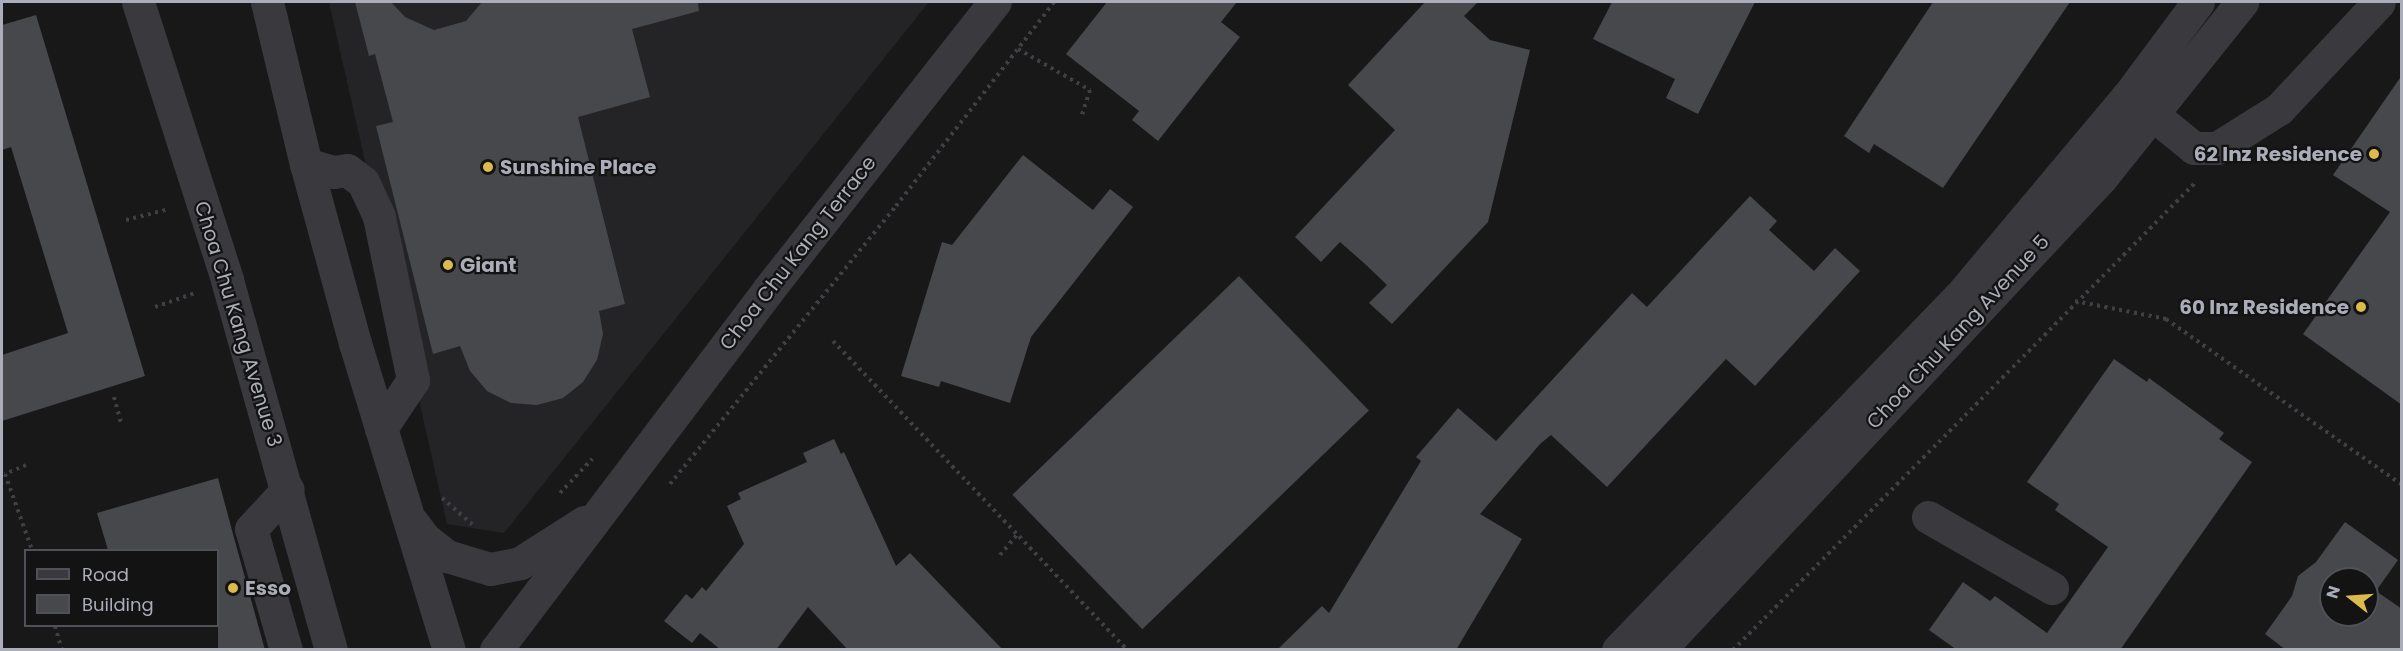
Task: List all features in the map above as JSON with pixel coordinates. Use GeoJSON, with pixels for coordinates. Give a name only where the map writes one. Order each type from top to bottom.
{"type":"FeatureCollection","features":[{"type":"Feature","properties":{"kind":"street","name":"Choa Chu Kang Avenue 3"},"geometry":{"type":"LineString","coordinates":[[138,2],[288,489],[331,650]]}},
{"type":"Feature","properties":{"kind":"street"},"geometry":{"type":"LineString","coordinates":[[267,2],[306,165],[381,428],[449,650]]}},
{"type":"Feature","properties":{"kind":"street","name":"Choa Chu Kang Terrace"},"geometry":{"type":"LineString","coordinates":[[496,650],[768,290],[994,2]]}},
{"type":"Feature","properties":{"kind":"street","name":"Choa Chu Kang Avenue 5"},"geometry":{"type":"LineString","coordinates":[[1659,650],[2000,289],[2101,178],[2242,2]]}},
{"type":"Feature","properties":{"kind":"street"},"geometry":{"type":"LineString","coordinates":[[2152,114],[2194,148],[2217,148],[2279,109],[2379,2]]}},
{"type":"Feature","properties":{"kind":"street"},"geometry":{"type":"LineString","coordinates":[[2196,4],[2221,27]]}},
{"type":"Feature","properties":{"kind":"street","name":"Choa Chu Kang Avenue 5"},"geometry":{"type":"LineString","coordinates":[[1618,650],[1959,296],[2128,96],[2196,4]]}},
{"type":"Feature","properties":{"kind":"street"},"geometry":{"type":"LineString","coordinates":[[306,165],[334,172],[347,170],[363,182],[379,217],[413,380],[381,428]]}},
{"type":"Feature","properties":{"kind":"street"},"geometry":{"type":"LineString","coordinates":[[286,650],[252,529],[288,489]]}},
{"type":"Feature","properties":{"kind":"street","name":"Choa Chu Kang Terrace"},"geometry":{"type":"LineString","coordinates":[[408,516],[425,539],[447,556],[490,569],[520,563],[605,507]]}},
{"type":"Feature","properties":{"kind":"street"},"geometry":{"type":"LineString","coordinates":[[1928,517],[2052,588]]}},
{"type":"Feature","properties":{"kind":"path"},"geometry":{"type":"LineString","coordinates":[[663,493],[896,207],[1054,2]]}},
{"type":"Feature","properties":{"kind":"path"},"geometry":{"type":"LineString","coordinates":[[1018,49],[1090,90],[1081,117]]}},
{"type":"Feature","properties":{"kind":"path"},"geometry":{"type":"LineString","coordinates":[[1733,650],[2075,301],[2195,183],[2229,140]]}},
{"type":"Feature","properties":{"kind":"path"},"geometry":{"type":"LineString","coordinates":[[126,220],[177,207],[199,195]]}},
{"type":"Feature","properties":{"kind":"path"},"geometry":{"type":"LineString","coordinates":[[2075,301],[2166,320],[2402,485]]}},
{"type":"Feature","properties":{"kind":"path"},"geometry":{"type":"LineString","coordinates":[[833,341],[1127,650]]}},
{"type":"Feature","properties":{"kind":"path"},"geometry":{"type":"LineString","coordinates":[[114,397],[121,424]]}},
{"type":"Feature","properties":{"kind":"path"},"geometry":{"type":"LineString","coordinates":[[26,465],[5,474],[32,549]]}},
{"type":"Feature","properties":{"kind":"path"},"geometry":{"type":"LineString","coordinates":[[1000,555],[1017,535]]}},
{"type":"Feature","properties":{"kind":"path"},"geometry":{"type":"LineString","coordinates":[[55,627],[62,650]]}},
{"type":"Feature","properties":{"kind":"shaded area","name":"Sunshine Place"},"geometry":{"type":"Polygon","coordinates":[[[329,2],[929,2],[504,533],[447,524],[329,2]]]}},
{"type":"Feature","properties":{"kind":"building","name":"Sunshine Place"},"geometry":{"type":"Polygon","coordinates":[[[355,2],[391,2],[405,17],[434,30],[466,21],[482,2],[698,2],[699,11],[632,29],[650,97],[578,117],[625,304],[599,311],[603,334],[597,360],[583,382],[563,398],[537,405],[511,403],[487,391],[470,371],[460,346],[433,354],[376,126],[393,122],[375,54],[369,56],[355,2]]]}},
{"type":"Feature","properties":{"kind":"building"},"geometry":{"type":"Polygon","coordinates":[[[1107,2],[1237,2],[1221,22],[1240,37],[1158,141],[1132,120],[1139,111],[1066,54],[1107,2]]]}},
{"type":"Feature","properties":{"kind":"building"},"geometry":{"type":"Polygon","coordinates":[[[1425,2],[1478,2],[1464,16],[1490,40],[1530,50],[1488,222],[1392,324],[1369,303],[1387,285],[1365,264],[1340,242],[1321,262],[1295,237],[1395,130],[1348,85],[1425,2]]]}},
{"type":"Feature","properties":{"kind":"building"},"geometry":{"type":"Polygon","coordinates":[[[1612,2],[1755,2],[1698,114],[1666,98],[1675,79],[1593,39],[1612,2]]]}},
{"type":"Feature","properties":{"kind":"building"},"geometry":{"type":"Polygon","coordinates":[[[1933,2],[2070,2],[1943,188],[1874,144],[1869,153],[1844,136],[1933,2]]]}},
{"type":"Feature","properties":{"kind":"building"},"geometry":{"type":"Polygon","coordinates":[[[36,15],[145,376],[2,421],[2,355],[68,333],[11,147],[2,150],[2,25],[36,15]]]}},
{"type":"Feature","properties":{"kind":"building"},"geometry":{"type":"Polygon","coordinates":[[[2402,75],[2402,405],[2303,334],[2390,212],[2333,175],[2402,75]]]}},
{"type":"Feature","properties":{"kind":"building"},"geometry":{"type":"Polygon","coordinates":[[[1023,155],[1093,210],[1110,189],[1133,207],[1031,337],[1010,403],[941,381],[939,387],[901,376],[942,242],[952,245],[1023,155]]]}},
{"type":"Feature","properties":{"kind":"building"},"geometry":{"type":"Polygon","coordinates":[[[1750,196],[1777,221],[1769,230],[1814,271],[1835,248],[1860,271],[1755,386],[1726,359],[1607,487],[1551,435],[1540,444],[1480,514],[1522,539],[1456,650],[1277,650],[1322,606],[1329,613],[1421,461],[1416,457],[1458,408],[1496,441],[1632,293],[1647,307],[1750,196]]]}},
{"type":"Feature","properties":{"kind":"building"},"geometry":{"type":"Polygon","coordinates":[[[1239,276],[1369,411],[1142,629],[1012,495],[1239,276]]]}},
{"type":"Feature","properties":{"kind":"building"},"geometry":{"type":"Polygon","coordinates":[[[2114,359],[2147,382],[2149,378],[2224,433],[2219,439],[2252,462],[2120,650],[1957,650],[1929,630],[1963,582],[1990,601],[1995,596],[2047,633],[2108,547],[2055,510],[2059,504],[2027,482],[2114,359]]]}},
{"type":"Feature","properties":{"kind":"building"},"geometry":{"type":"Polygon","coordinates":[[[834,439],[841,454],[844,452],[896,566],[910,553],[1003,650],[848,650],[808,607],[776,650],[721,650],[700,633],[692,643],[664,621],[686,594],[692,599],[702,587],[706,591],[744,544],[727,506],[741,499],[738,493],[807,462],[803,453],[834,439]]]}},
{"type":"Feature","properties":{"kind":"building","name":"Esso"},"geometry":{"type":"Polygon","coordinates":[[[218,478],[265,650],[218,650],[219,549],[108,549],[97,513],[218,478]]]}},
{"type":"Feature","properties":{"kind":"building"},"geometry":{"type":"Polygon","coordinates":[[[2345,522],[2398,560],[2379,587],[2379,567],[2319,567],[2319,627],[2379,627],[2379,593],[2402,609],[2402,650],[2286,650],[2265,634],[2292,596],[2298,576],[2316,562],[2345,522]]]}},
{"type":"Feature","properties":{"kind":"place","name":"62 Inz Residence"},"geometry":{"type":"Point","coordinates":[2374,154]}},
{"type":"Feature","properties":{"kind":"place","name":"Sunshine Place"},"geometry":{"type":"Point","coordinates":[488,167]}},
{"type":"Feature","properties":{"kind":"place","name":"Giant"},"geometry":{"type":"Point","coordinates":[448,265]}},
{"type":"Feature","properties":{"kind":"place","name":"60 Inz Residence"},"geometry":{"type":"Point","coordinates":[2361,307]}},
{"type":"Feature","properties":{"kind":"place","name":"Esso"},"geometry":{"type":"Point","coordinates":[233,588]}}]}
